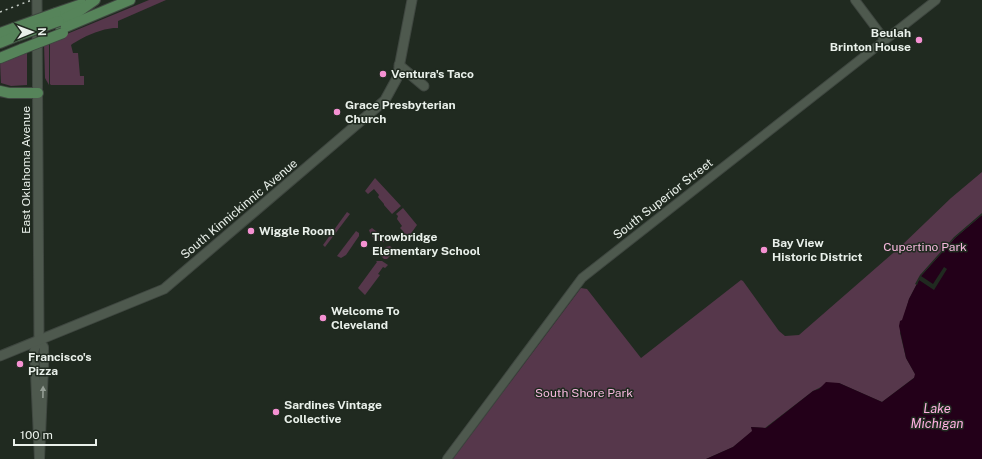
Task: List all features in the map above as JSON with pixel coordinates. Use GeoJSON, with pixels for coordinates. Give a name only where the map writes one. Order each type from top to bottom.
{"type":"FeatureCollection","features":[{"type":"Feature","properties":{"kind":"main road","name":"East Oklahoma Avenue"},"geometry":{"type":"LineString","coordinates":[[38,0],[38,340]]}},
{"type":"Feature","properties":{"kind":"main road"},"geometry":{"type":"LineString","coordinates":[[0,43],[18,39],[60,24],[94,0]]}},
{"type":"Feature","properties":{"kind":"main road"},"geometry":{"type":"LineString","coordinates":[[0,52],[18,39],[111,8],[130,0]]}},
{"type":"Feature","properties":{"kind":"main road","name":"South Kinnickinnic Avenue"},"geometry":{"type":"LineString","coordinates":[[0,356],[164,289],[385,100],[393,86],[400,65],[412,0]]}},
{"type":"Feature","properties":{"kind":"main road"},"geometry":{"type":"LineString","coordinates":[[0,33],[18,39]]}},
{"type":"Feature","properties":{"kind":"main road"},"geometry":{"type":"LineString","coordinates":[[0,58],[18,39]]}},
{"type":"Feature","properties":{"kind":"main road"},"geometry":{"type":"LineString","coordinates":[[400,65],[424,86]]}},
{"type":"Feature","properties":{"kind":"main road"},"geometry":{"type":"LineString","coordinates":[[0,91],[9,93],[38,93]]}},
{"type":"Feature","properties":{"kind":"street"},"geometry":{"type":"LineString","coordinates":[[855,0],[885,40]]}},
{"type":"Feature","properties":{"kind":"street","name":"South Superior Street"},"geometry":{"type":"LineString","coordinates":[[447,459],[582,278],[936,0]]}},
{"type":"Feature","properties":{"kind":"street","name":"East Oklahoma Avenue"},"geometry":{"type":"LineString","coordinates":[[38,340],[44,347],[40,459]]}},
{"type":"Feature","properties":{"kind":"green space"},"geometry":{"type":"Polygon","coordinates":[[[149,0],[166,0],[118,21],[118,28],[106,29],[93,33],[71,45],[73,53],[78,53],[80,76],[84,76],[84,85],[50,84],[50,41],[149,0]]]}},
{"type":"Feature","properties":{"kind":"green space"},"geometry":{"type":"Polygon","coordinates":[[[49,41],[49,85],[45,78],[44,43],[49,41]]]}},
{"type":"Feature","properties":{"kind":"green space"},"geometry":{"type":"Polygon","coordinates":[[[27,49],[27,85],[11,86],[1,83],[0,61],[27,49]]]}},
{"type":"Feature","properties":{"kind":"green space","name":"South Shore Park"},"geometry":{"type":"Polygon","coordinates":[[[982,172],[982,215],[955,238],[921,276],[909,299],[900,333],[906,358],[915,374],[915,377],[882,402],[839,383],[823,386],[813,391],[765,428],[751,427],[753,431],[733,447],[706,459],[453,459],[581,288],[587,289],[641,358],[741,280],[779,331],[785,336],[799,335],[900,247],[951,198],[982,172]]]}},
{"type":"Feature","properties":{"kind":"green space"},"geometry":{"type":"Polygon","coordinates":[[[375,178],[401,206],[392,214],[378,197],[379,195],[374,189],[368,194],[365,191],[375,178]]]}},
{"type":"Feature","properties":{"kind":"green space"},"geometry":{"type":"Polygon","coordinates":[[[403,208],[417,225],[407,239],[400,228],[402,226],[397,219],[398,216],[396,214],[403,208]]]}},
{"type":"Feature","properties":{"kind":"green space"},"geometry":{"type":"Polygon","coordinates":[[[347,212],[350,214],[325,247],[323,245],[347,212]]]}},
{"type":"Feature","properties":{"kind":"green space"},"geometry":{"type":"Polygon","coordinates":[[[372,228],[381,235],[384,242],[376,240],[371,235],[369,230],[372,228]]]}},
{"type":"Feature","properties":{"kind":"green space"},"geometry":{"type":"Polygon","coordinates":[[[356,231],[359,233],[359,236],[346,255],[341,258],[337,256],[356,231]]]}},
{"type":"Feature","properties":{"kind":"green space"},"geometry":{"type":"Polygon","coordinates":[[[390,246],[393,249],[393,253],[387,259],[384,259],[380,255],[386,247],[390,246]]]}},
{"type":"Feature","properties":{"kind":"green space"},"geometry":{"type":"Polygon","coordinates":[[[376,261],[382,261],[388,265],[385,268],[383,267],[378,274],[380,275],[365,295],[358,288],[377,262],[376,261]]]}},
{"type":"Feature","properties":{"kind":"water","name":"Lake Michigan"},"geometry":{"type":"Polygon","coordinates":[[[982,215],[982,459],[706,459],[733,447],[752,431],[751,427],[766,428],[813,391],[819,389],[826,382],[839,383],[882,402],[914,378],[915,374],[906,358],[899,326],[909,299],[921,276],[955,238],[982,215]]]}},
{"type":"Feature","properties":{"kind":"pier"},"geometry":{"type":"Polygon","coordinates":[[[982,213],[982,215],[955,238],[921,276],[933,284],[944,267],[947,269],[934,290],[919,280],[917,285],[915,284],[920,275],[954,237],[982,213]]]}},
{"type":"Feature","properties":{"kind":"railway"},"geometry":{"type":"LineString","coordinates":[[0,12],[32,0]]}},
{"type":"Feature","properties":{"kind":"place","name":"Beulah Brinton House"},"geometry":{"type":"Point","coordinates":[919,40]}},
{"type":"Feature","properties":{"kind":"place","name":"Ventura's Taco"},"geometry":{"type":"Point","coordinates":[383,74]}},
{"type":"Feature","properties":{"kind":"place","name":"Grace Presbyterian Church"},"geometry":{"type":"Point","coordinates":[337,112]}},
{"type":"Feature","properties":{"kind":"place","name":"Wiggle Room"},"geometry":{"type":"Point","coordinates":[251,231]}},
{"type":"Feature","properties":{"kind":"place","name":"Trowbridge Elementary School"},"geometry":{"type":"Point","coordinates":[364,244]}},
{"type":"Feature","properties":{"kind":"place","name":"Bay View Historic District"},"geometry":{"type":"Point","coordinates":[764,250]}},
{"type":"Feature","properties":{"kind":"place","name":"Welcome To Cleveland"},"geometry":{"type":"Point","coordinates":[323,318]}},
{"type":"Feature","properties":{"kind":"place","name":"Francisco's Pizza"},"geometry":{"type":"Point","coordinates":[20,364]}},
{"type":"Feature","properties":{"kind":"place","name":"Sardines Vintage Collective"},"geometry":{"type":"Point","coordinates":[276,412]}},
{"type":"Feature","properties":{"kind":"park label","name":"Cupertino Park"},"geometry":{"type":"Point","coordinates":[925,247]}}]}
